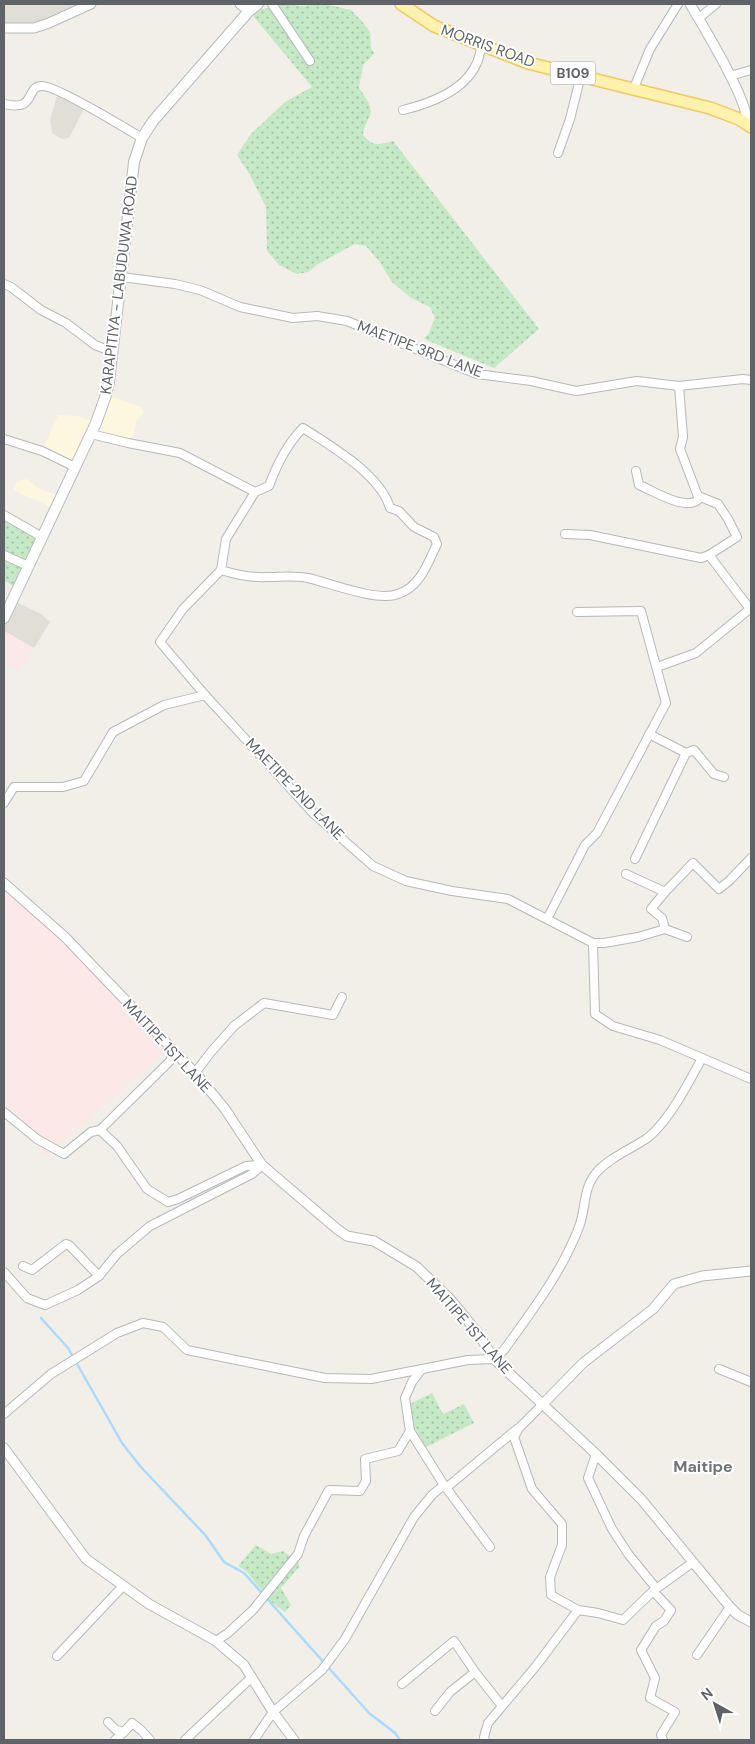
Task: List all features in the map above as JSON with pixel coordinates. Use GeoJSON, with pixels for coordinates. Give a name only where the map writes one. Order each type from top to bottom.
{"type":"FeatureCollection","features":[{"type":"Feature","properties":{"kind":"main road","name":"KARAPITIYA - LABUDUWA ROAD"},"geometry":{"type":"LineString","coordinates":[[4,618],[91,434],[106,395],[122,278],[134,162],[142,138],[153,121],[249,11],[258,4]]}},
{"type":"Feature","properties":{"kind":"main road","name":"MORRIS ROAD"},"geometry":{"type":"LineString","coordinates":[[401,4],[434,26],[528,63],[581,74],[710,108],[749,125]]}},
{"type":"Feature","properties":{"kind":"street"},"geometry":{"type":"LineString","coordinates":[[4,28],[34,28],[91,4]]}},
{"type":"Feature","properties":{"kind":"street"},"geometry":{"type":"LineString","coordinates":[[240,4],[249,11]]}},
{"type":"Feature","properties":{"kind":"street"},"geometry":{"type":"LineString","coordinates":[[272,4],[310,61]]}},
{"type":"Feature","properties":{"kind":"street"},"geometry":{"type":"LineString","coordinates":[[634,88],[653,43],[678,4]]}},
{"type":"Feature","properties":{"kind":"street"},"geometry":{"type":"LineString","coordinates":[[690,4],[730,76],[747,114],[749,125]]}},
{"type":"Feature","properties":{"kind":"street"},"geometry":{"type":"LineString","coordinates":[[699,18],[716,4]]}},
{"type":"Feature","properties":{"kind":"street"},"geometry":{"type":"LineString","coordinates":[[403,110],[428,104],[466,80],[474,68],[481,46]]}},
{"type":"Feature","properties":{"kind":"street"},"geometry":{"type":"LineString","coordinates":[[730,76],[751,70]]}},
{"type":"Feature","properties":{"kind":"street"},"geometry":{"type":"LineString","coordinates":[[558,153],[570,119],[581,74]]}},
{"type":"Feature","properties":{"kind":"street"},"geometry":{"type":"LineString","coordinates":[[4,104],[22,105],[36,88],[41,86],[49,87],[84,104],[142,138]]}},
{"type":"Feature","properties":{"kind":"street","name":"MAETIPE 3RD LANE"},"geometry":{"type":"LineString","coordinates":[[122,278],[145,280],[200,290],[240,307],[293,318],[317,316],[347,322],[477,374],[531,381],[576,391],[637,381],[679,386],[743,379],[751,380]]}},
{"type":"Feature","properties":{"kind":"street"},"geometry":{"type":"LineString","coordinates":[[4,284],[11,287],[41,310],[66,324],[94,345],[113,352]]}},
{"type":"Feature","properties":{"kind":"street"},"geometry":{"type":"LineString","coordinates":[[636,470],[639,485],[677,502],[695,503],[699,499],[680,449],[683,437],[679,386]]}},
{"type":"Feature","properties":{"kind":"street"},"geometry":{"type":"LineString","coordinates":[[303,428],[355,463],[387,498],[390,508],[399,511],[414,527],[434,538],[438,544],[420,578],[410,589],[397,595],[382,596],[343,589],[307,578],[284,575],[264,578],[232,574],[221,570],[226,539],[255,492],[269,486],[277,465],[293,438],[303,428]]}},
{"type":"Feature","properties":{"kind":"street"},"geometry":{"type":"LineString","coordinates":[[91,434],[128,444],[180,453],[255,492]]}},
{"type":"Feature","properties":{"kind":"street"},"geometry":{"type":"LineString","coordinates":[[4,438],[42,451],[75,467]]}},
{"type":"Feature","properties":{"kind":"street"},"geometry":{"type":"LineString","coordinates":[[565,534],[590,535],[701,558],[737,537],[718,504],[698,496]]}},
{"type":"Feature","properties":{"kind":"street"},"geometry":{"type":"LineString","coordinates":[[4,516],[42,537]]}},
{"type":"Feature","properties":{"kind":"street"},"geometry":{"type":"LineString","coordinates":[[4,555],[28,566]]}},
{"type":"Feature","properties":{"kind":"street"},"geometry":{"type":"LineString","coordinates":[[656,667],[696,653],[751,609],[709,555]]}},
{"type":"Feature","properties":{"kind":"street","name":"MAETIPE 2ND LANE"},"geometry":{"type":"LineString","coordinates":[[221,570],[183,608],[160,642],[205,695],[314,814],[373,866],[406,881],[452,891],[508,899],[593,943]]}},
{"type":"Feature","properties":{"kind":"street"},"geometry":{"type":"LineString","coordinates":[[549,920],[585,845],[598,832],[666,703],[641,611],[577,612]]}},
{"type":"Feature","properties":{"kind":"street"},"geometry":{"type":"LineString","coordinates":[[4,803],[14,787],[63,787],[84,781],[113,732],[164,705],[205,695]]}},
{"type":"Feature","properties":{"kind":"street"},"geometry":{"type":"LineString","coordinates":[[649,734],[686,753]]}},
{"type":"Feature","properties":{"kind":"street"},"geometry":{"type":"LineString","coordinates":[[635,860],[686,753],[694,750],[714,774],[724,777]]}},
{"type":"Feature","properties":{"kind":"street"},"geometry":{"type":"LineString","coordinates":[[664,929],[662,918],[652,909],[665,892],[693,863],[719,889],[751,858]]}},
{"type":"Feature","properties":{"kind":"street"},"geometry":{"type":"LineString","coordinates":[[549,920],[577,870]]}},
{"type":"Feature","properties":{"kind":"street"},"geometry":{"type":"LineString","coordinates":[[626,874],[665,892]]}},
{"type":"Feature","properties":{"kind":"street","name":"MAITIPE 1ST LANE"},"geometry":{"type":"LineString","coordinates":[[4,883],[65,938],[195,1073],[225,1109],[262,1165],[347,1236],[374,1242],[417,1267],[456,1307],[477,1332],[494,1359],[596,1454],[641,1499],[730,1607],[738,1615],[751,1622]]}},
{"type":"Feature","properties":{"kind":"street"},"geometry":{"type":"LineString","coordinates":[[688,937],[664,929],[638,937],[593,943],[595,1014],[613,1026],[660,1040],[751,1079]]}},
{"type":"Feature","properties":{"kind":"street"},"geometry":{"type":"LineString","coordinates":[[195,1073],[234,1026],[264,1003],[333,1015],[342,997]]}},
{"type":"Feature","properties":{"kind":"street"},"geometry":{"type":"LineString","coordinates":[[4,1112],[37,1139],[64,1154],[91,1132],[100,1130],[170,1061],[174,1052]]}},
{"type":"Feature","properties":{"kind":"street"},"geometry":{"type":"LineString","coordinates":[[4,1414],[51,1374],[116,1333],[143,1323],[163,1327],[187,1350],[325,1378],[371,1379],[468,1360],[494,1359],[504,1350],[552,1282],[580,1226],[588,1185],[596,1173],[628,1148],[646,1138],[661,1124],[686,1087],[702,1058]]}},
{"type":"Feature","properties":{"kind":"street"},"geometry":{"type":"LineString","coordinates":[[100,1130],[117,1146],[147,1189],[168,1202],[246,1166],[262,1165]]}},
{"type":"Feature","properties":{"kind":"street"},"geometry":{"type":"LineString","coordinates":[[4,1272],[27,1298],[45,1305],[78,1290],[99,1276],[117,1254],[150,1226],[252,1174],[262,1165]]}},
{"type":"Feature","properties":{"kind":"street"},"geometry":{"type":"LineString","coordinates":[[23,1266],[32,1270],[66,1244],[99,1276]]}},
{"type":"Feature","properties":{"kind":"street"},"geometry":{"type":"LineString","coordinates":[[254,1740],[273,1712],[322,1670],[345,1639],[414,1517],[432,1496],[519,1428],[583,1363],[653,1309],[674,1284],[702,1276],[751,1271]]}},
{"type":"Feature","properties":{"kind":"street"},"geometry":{"type":"LineString","coordinates":[[719,1369],[751,1382]]}},
{"type":"Feature","properties":{"kind":"street"},"geometry":{"type":"LineString","coordinates":[[421,1370],[412,1382],[405,1398],[410,1430],[445,1487],[490,1547]]}},
{"type":"Feature","properties":{"kind":"street"},"geometry":{"type":"LineString","coordinates":[[519,1428],[514,1437],[532,1489],[562,1524],[562,1546],[550,1577],[551,1595],[578,1610],[623,1620],[655,1589],[692,1563]]}},
{"type":"Feature","properties":{"kind":"street"},"geometry":{"type":"LineString","coordinates":[[216,1640],[228,1634],[253,1610],[298,1554],[304,1536],[329,1490],[360,1491],[366,1481],[365,1459],[398,1451],[410,1430]]}},
{"type":"Feature","properties":{"kind":"street"},"geometry":{"type":"LineString","coordinates":[[4,1448],[86,1559],[149,1604],[216,1640],[244,1665],[273,1712],[294,1740]]}},
{"type":"Feature","properties":{"kind":"street"},"geometry":{"type":"LineString","coordinates":[[596,1454],[588,1478],[612,1529],[629,1555],[671,1610],[664,1621],[656,1626],[642,1650],[655,1678],[650,1698],[675,1712],[661,1735],[663,1740]]}},
{"type":"Feature","properties":{"kind":"street"},"geometry":{"type":"LineString","coordinates":[[57,1656],[123,1586]]}},
{"type":"Feature","properties":{"kind":"street"},"geometry":{"type":"LineString","coordinates":[[697,1655],[730,1607]]}},
{"type":"Feature","properties":{"kind":"street"},"geometry":{"type":"LineString","coordinates":[[485,1740],[488,1722],[536,1666],[578,1610]]}},
{"type":"Feature","properties":{"kind":"street"},"geometry":{"type":"LineString","coordinates":[[402,1684],[454,1641],[475,1672],[502,1706]]}},
{"type":"Feature","properties":{"kind":"street"},"geometry":{"type":"LineString","coordinates":[[435,1711],[450,1692],[475,1672]]}},
{"type":"Feature","properties":{"kind":"street"},"geometry":{"type":"LineString","coordinates":[[185,1740],[252,1677]]}},
{"type":"Feature","properties":{"kind":"street"},"geometry":{"type":"LineString","coordinates":[[108,1722],[116,1730],[124,1732]]}},
{"type":"Feature","properties":{"kind":"street"},"geometry":{"type":"LineString","coordinates":[[115,1740],[132,1723],[150,1740]]}},
{"type":"Feature","properties":{"kind":"shaded area"},"geometry":{"type":"Polygon","coordinates":[[[4,4],[91,4],[49,23],[4,28],[4,4]]]}},
{"type":"Feature","properties":{"kind":"shaded area"},"geometry":{"type":"Polygon","coordinates":[[[57,96],[84,109],[69,138],[62,139],[52,133],[50,120],[57,96]]]}},
{"type":"Feature","properties":{"kind":"shaded area"},"geometry":{"type":"Polygon","coordinates":[[[106,395],[142,407],[144,413],[137,419],[133,435],[128,443],[91,434],[75,467],[42,451],[58,415],[78,416],[96,423],[106,395]]]}},
{"type":"Feature","properties":{"kind":"shaded area"},"geometry":{"type":"Polygon","coordinates":[[[27,479],[36,487],[61,497],[55,509],[13,490],[17,481],[27,479]]]}},
{"type":"Feature","properties":{"kind":"shaded area"},"geometry":{"type":"Polygon","coordinates":[[[12,600],[41,614],[50,622],[34,648],[4,631],[4,618],[12,600]]]}},
{"type":"Feature","properties":{"kind":"shaded area"},"geometry":{"type":"Polygon","coordinates":[[[4,631],[34,648],[18,671],[4,662],[4,631]]]}},
{"type":"Feature","properties":{"kind":"shaded area"},"geometry":{"type":"Polygon","coordinates":[[[4,883],[169,1047],[45,1156],[23,1130],[4,1115],[4,883]]]}},
{"type":"Feature","properties":{"kind":"green space"},"geometry":{"type":"Polygon","coordinates":[[[280,4],[295,4],[299,6],[325,4],[351,10],[370,32],[371,47],[374,54],[363,65],[359,88],[368,101],[371,112],[363,135],[370,142],[376,144],[393,141],[539,329],[494,368],[424,339],[429,333],[435,318],[430,307],[411,298],[392,282],[379,261],[366,246],[355,244],[318,264],[308,272],[297,274],[279,265],[267,251],[266,207],[250,175],[237,155],[251,134],[285,102],[312,87],[249,11],[275,7],[280,4]]]}},
{"type":"Feature","properties":{"kind":"green space"},"geometry":{"type":"Polygon","coordinates":[[[4,515],[42,537],[16,587],[4,581],[4,515]]]}},
{"type":"Feature","properties":{"kind":"green space"},"geometry":{"type":"Polygon","coordinates":[[[432,1393],[443,1414],[464,1404],[474,1423],[426,1447],[415,1429],[410,1404],[432,1393]]]}},
{"type":"Feature","properties":{"kind":"green space"},"geometry":{"type":"Polygon","coordinates":[[[256,1545],[271,1554],[283,1551],[297,1561],[300,1566],[281,1588],[291,1605],[285,1612],[270,1601],[246,1571],[238,1566],[256,1545]]]}},
{"type":"Feature","properties":{"kind":"waterway"},"geometry":{"type":"LineString","coordinates":[[41,1318],[68,1348],[122,1443],[140,1466],[206,1536],[224,1562],[244,1573],[369,1713],[395,1733],[400,1740]]}},
{"type":"Feature","properties":{"kind":"district","name":"Maitipe"},"geometry":{"type":"Point","coordinates":[703,1466]}}]}
